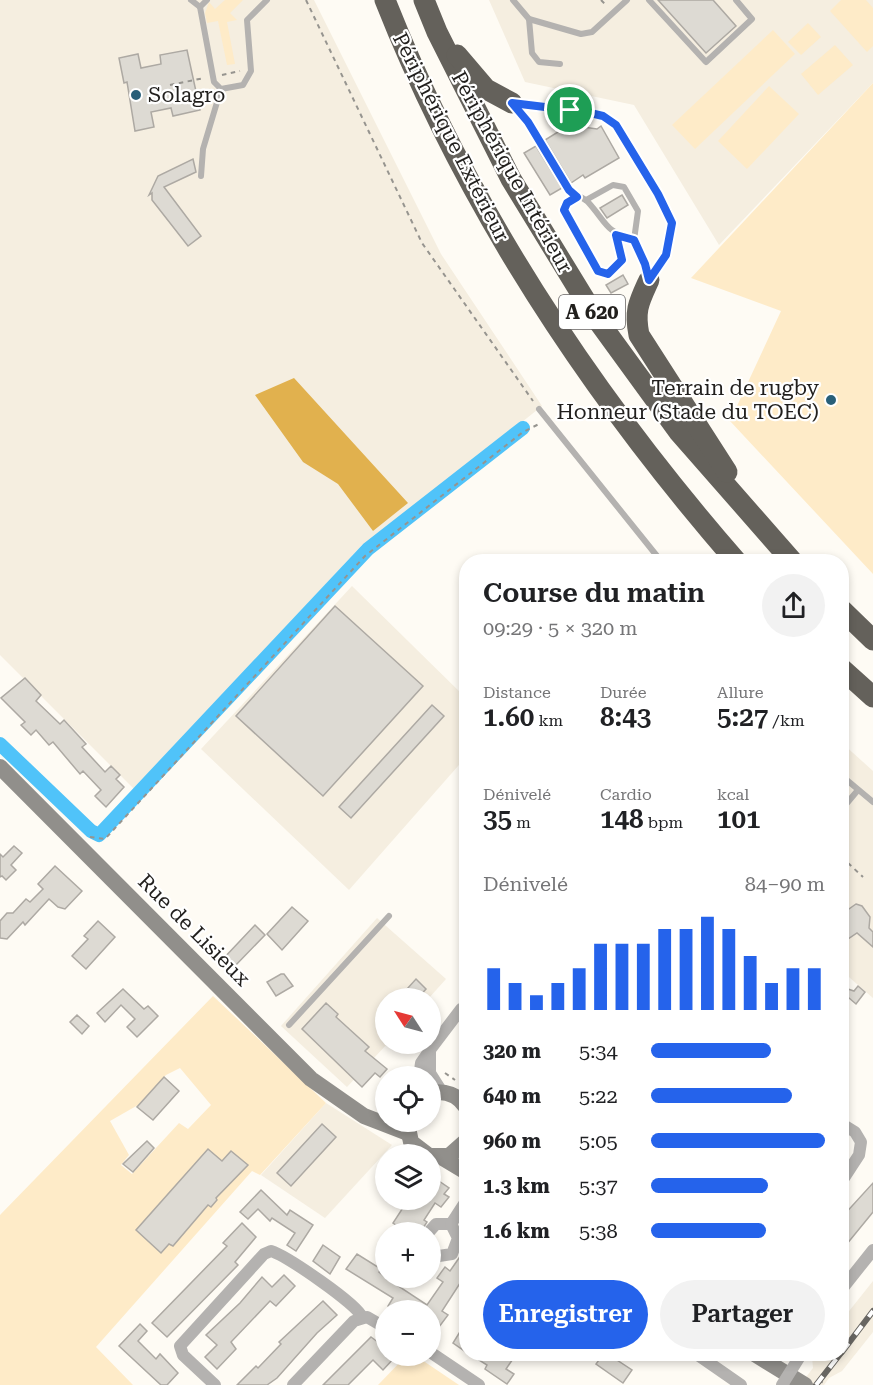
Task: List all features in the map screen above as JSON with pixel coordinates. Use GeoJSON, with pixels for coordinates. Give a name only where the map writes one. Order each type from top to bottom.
{"type":"FeatureCollection","features":[{"type":"Feature","properties":{"kind":"highway","name":"Périphérique Extérieur"},"geometry":{"type":"LineString","coordinates":[[385,0],[430,105],[468,181],[497,233],[564,341],[650,456],[730,554]]}},
{"type":"Feature","properties":{"kind":"highway","name":"Périphérique Intérieur"},"geometry":{"type":"LineString","coordinates":[[424,0],[437,32],[511,179],[596,318],[679,432],[786,554]]}},
{"type":"Feature","properties":{"kind":"highway"},"geometry":{"type":"LineString","coordinates":[[437,32],[486,89],[512,103]]}},
{"type":"Feature","properties":{"kind":"highway"},"geometry":{"type":"LineString","coordinates":[[649,280],[637,306],[635,317],[639,335],[720,459],[747,509]]}},
{"type":"Feature","properties":{"kind":"highway"},"geometry":{"type":"LineString","coordinates":[[849,617],[873,640]]}},
{"type":"Feature","properties":{"kind":"highway"},"geometry":{"type":"LineString","coordinates":[[849,675],[873,697]]}},
{"type":"Feature","properties":{"kind":"street","name":"Rue de Lisieux"},"geometry":{"type":"LineString","coordinates":[[0,767],[311,1079],[364,1116],[375,1119]]}},
{"type":"Feature","properties":{"kind":"street"},"geometry":{"type":"LineString","coordinates":[[441,1036],[459,1014]]}},
{"type":"Feature","properties":{"kind":"street"},"geometry":{"type":"LineString","coordinates":[[441,1093],[456,1096],[459,1099]]}},
{"type":"Feature","properties":{"kind":"street"},"geometry":{"type":"LineString","coordinates":[[364,1116],[375,1116]]}},
{"type":"Feature","properties":{"kind":"street"},"geometry":{"type":"LineString","coordinates":[[849,1128],[855,1132],[861,1142],[859,1155],[849,1170]]}},
{"type":"Feature","properties":{"kind":"street"},"geometry":{"type":"LineString","coordinates":[[441,1155],[456,1152],[459,1149]]}},
{"type":"Feature","properties":{"kind":"street"},"geometry":{"type":"LineString","coordinates":[[441,1160],[459,1169]]}},
{"type":"Feature","properties":{"kind":"street"},"geometry":{"type":"LineString","coordinates":[[452,1224],[459,1212]]}},
{"type":"Feature","properties":{"kind":"street"},"geometry":{"type":"LineString","coordinates":[[441,1224],[452,1224]]}},
{"type":"Feature","properties":{"kind":"street"},"geometry":{"type":"LineString","coordinates":[[441,1256],[452,1254],[458,1238],[452,1224]]}},
{"type":"Feature","properties":{"kind":"street"},"geometry":{"type":"LineString","coordinates":[[849,1280],[873,1250]]}},
{"type":"Feature","properties":{"kind":"street"},"geometry":{"type":"LineString","coordinates":[[215,1385],[183,1354],[180,1346],[264,1254],[271,1251],[346,1300],[360,1311],[362,1317]]}},
{"type":"Feature","properties":{"kind":"street"},"geometry":{"type":"LineString","coordinates":[[293,1385],[354,1321],[367,1317],[375,1322]]}},
{"type":"Feature","properties":{"kind":"street"},"geometry":{"type":"LineString","coordinates":[[441,1359],[479,1385]]}},
{"type":"Feature","properties":{"kind":"street"},"geometry":{"type":"LineString","coordinates":[[706,1361],[741,1385]]}},
{"type":"Feature","properties":{"kind":"street"},"geometry":{"type":"LineString","coordinates":[[766,1361],[805,1385]]}},
{"type":"Feature","properties":{"kind":"street"},"geometry":{"type":"LineString","coordinates":[[782,1385],[797,1361]]}},
{"type":"Feature","properties":{"kind":"lane"},"geometry":{"type":"LineString","coordinates":[[190,0],[200,7],[214,82],[221,89]]}},
{"type":"Feature","properties":{"kind":"lane"},"geometry":{"type":"LineString","coordinates":[[200,7],[207,0]]}},
{"type":"Feature","properties":{"kind":"lane"},"geometry":{"type":"LineString","coordinates":[[221,89],[243,85],[251,71],[247,20],[267,0]]}},
{"type":"Feature","properties":{"kind":"lane"},"geometry":{"type":"LineString","coordinates":[[513,0],[529,19],[581,34],[592,32],[627,0]]}},
{"type":"Feature","properties":{"kind":"lane"},"geometry":{"type":"LineString","coordinates":[[649,0],[706,62],[752,19],[736,0]]}},
{"type":"Feature","properties":{"kind":"lane"},"geometry":{"type":"LineString","coordinates":[[529,19],[532,53],[539,62],[560,64]]}},
{"type":"Feature","properties":{"kind":"lane"},"geometry":{"type":"LineString","coordinates":[[201,176],[203,149],[221,89]]}},
{"type":"Feature","properties":{"kind":"lane"},"geometry":{"type":"LineString","coordinates":[[512,103],[528,122],[569,190],[577,197],[586,200],[601,221],[616,235],[634,240]]}},
{"type":"Feature","properties":{"kind":"lane"},"geometry":{"type":"LineString","coordinates":[[512,103],[586,112],[603,116],[616,125],[658,194],[672,223],[666,255],[649,280]]}},
{"type":"Feature","properties":{"kind":"lane"},"geometry":{"type":"LineString","coordinates":[[586,200],[613,185],[624,186],[638,211],[634,240],[645,264],[649,280]]}},
{"type":"Feature","properties":{"kind":"lane"},"geometry":{"type":"LineString","coordinates":[[577,197],[567,203],[564,210],[598,271],[608,274],[622,260],[616,235]]}},
{"type":"Feature","properties":{"kind":"lane"},"geometry":{"type":"LineString","coordinates":[[539,409],[654,554]]}},
{"type":"Feature","properties":{"kind":"lane"},"geometry":{"type":"LineString","coordinates":[[849,782],[873,802]]}},
{"type":"Feature","properties":{"kind":"lane"},"geometry":{"type":"LineString","coordinates":[[849,801],[858,790]]}},
{"type":"Feature","properties":{"kind":"lane"},"geometry":{"type":"LineString","coordinates":[[289,1025],[389,916]]}},
{"type":"Feature","properties":{"kind":"path"},"geometry":{"type":"LineString","coordinates":[[306,0],[422,243],[539,409]]}},
{"type":"Feature","properties":{"kind":"path"},"geometry":{"type":"LineString","coordinates":[[85,836],[105,838],[365,556],[523,432],[547,420]]}},
{"type":"Feature","properties":{"kind":"path"},"geometry":{"type":"LineString","coordinates":[[849,864],[863,877]]}},
{"type":"Feature","properties":{"kind":"shaded area"},"geometry":{"type":"Polygon","coordinates":[[[0,0],[314,0],[441,254],[542,406],[407,514],[362,545],[135,790],[0,655],[0,0]]]}},
{"type":"Feature","properties":{"kind":"shaded area"},"geometry":{"type":"Polygon","coordinates":[[[225,0],[243,0],[230,13],[237,20],[227,22],[235,64],[227,65],[218,21],[207,23],[205,13],[209,2],[215,9],[225,0]]]}},
{"type":"Feature","properties":{"kind":"shaded area"},"geometry":{"type":"Polygon","coordinates":[[[489,0],[873,0],[873,83],[719,245],[634,105],[525,82],[489,0]]]}},
{"type":"Feature","properties":{"kind":"shaded area"},"geometry":{"type":"Polygon","coordinates":[[[841,0],[866,0],[873,8],[873,46],[867,52],[830,11],[841,0]]]}},
{"type":"Feature","properties":{"kind":"shaded area"},"geometry":{"type":"Polygon","coordinates":[[[808,23],[821,37],[801,55],[788,42],[808,23]]]}},
{"type":"Feature","properties":{"kind":"shaded area"},"geometry":{"type":"Polygon","coordinates":[[[773,30],[795,54],[695,149],[672,125],[773,30]]]}},
{"type":"Feature","properties":{"kind":"shaded area"},"geometry":{"type":"Polygon","coordinates":[[[835,45],[853,65],[818,95],[801,74],[835,45]]]}},
{"type":"Feature","properties":{"kind":"shaded area"},"geometry":{"type":"Polygon","coordinates":[[[873,83],[873,574],[730,421],[781,311],[691,278],[873,83]]]}},
{"type":"Feature","properties":{"kind":"shaded area"},"geometry":{"type":"Polygon","coordinates":[[[769,86],[799,114],[747,169],[718,141],[769,86]]]}},
{"type":"Feature","properties":{"kind":"shaded area"},"geometry":{"type":"Polygon","coordinates":[[[294,378],[408,503],[373,531],[338,484],[303,462],[255,395],[294,378]]]}},
{"type":"Feature","properties":{"kind":"shaded area"},"geometry":{"type":"Polygon","coordinates":[[[352,586],[459,691],[459,765],[349,890],[201,749],[352,586]]]}},
{"type":"Feature","properties":{"kind":"shaded area"},"geometry":{"type":"Polygon","coordinates":[[[849,749],[873,771],[873,998],[849,977],[849,749]]]}},
{"type":"Feature","properties":{"kind":"shaded area"},"geometry":{"type":"Polygon","coordinates":[[[377,918],[446,979],[438,988],[375,988],[375,1054],[378,1054],[347,1087],[281,1026],[377,918]]]}},
{"type":"Feature","properties":{"kind":"shaded area"},"geometry":{"type":"Polygon","coordinates":[[[213,996],[326,1103],[260,1175],[252,1171],[96,1347],[133,1385],[0,1385],[0,1215],[213,996]],[[180,1068],[166,1075],[138,1105],[110,1121],[129,1155],[121,1165],[132,1174],[179,1123],[188,1129],[211,1105],[180,1068]]]}},
{"type":"Feature","properties":{"kind":"shaded area"},"geometry":{"type":"Polygon","coordinates":[[[326,1103],[390,1144],[375,1144],[375,1164],[325,1218],[261,1175],[326,1103]]]}},
{"type":"Feature","properties":{"kind":"shaded area"},"geometry":{"type":"Polygon","coordinates":[[[873,1281],[873,1332],[842,1371],[829,1378],[824,1385],[800,1385],[813,1368],[812,1361],[849,1361],[849,1311],[873,1281]]]}},
{"type":"Feature","properties":{"kind":"shaded area"},"geometry":{"type":"Polygon","coordinates":[[[396,1366],[431,1366],[459,1385],[378,1385],[396,1366]]]}},
{"type":"Feature","properties":{"kind":"building"},"geometry":{"type":"Polygon","coordinates":[[[658,0],[713,0],[736,26],[706,53],[658,0]]]}},
{"type":"Feature","properties":{"kind":"building"},"geometry":{"type":"Polygon","coordinates":[[[187,50],[200,110],[173,116],[171,108],[151,112],[154,127],[135,131],[127,82],[124,83],[119,58],[138,54],[141,68],[161,64],[160,55],[187,50]]]}},
{"type":"Feature","properties":{"kind":"building"},"geometry":{"type":"Polygon","coordinates":[[[569,125],[597,129],[601,126],[619,158],[585,178],[583,175],[571,183],[545,140],[569,125]]]}},
{"type":"Feature","properties":{"kind":"building"},"geometry":{"type":"Polygon","coordinates":[[[536,146],[562,188],[550,195],[524,153],[536,146]]]}},
{"type":"Feature","properties":{"kind":"building"},"geometry":{"type":"Polygon","coordinates":[[[193,159],[196,172],[164,187],[201,236],[188,246],[152,200],[152,193],[149,195],[158,176],[193,159]]]}},
{"type":"Feature","properties":{"kind":"building"},"geometry":{"type":"Polygon","coordinates":[[[622,195],[628,205],[607,218],[600,208],[622,195]]]}},
{"type":"Feature","properties":{"kind":"building"},"geometry":{"type":"Polygon","coordinates":[[[623,275],[628,284],[611,293],[606,285],[623,275]]]}},
{"type":"Feature","properties":{"kind":"building"},"geometry":{"type":"Polygon","coordinates":[[[335,606],[423,686],[323,796],[236,716],[335,606]]]}},
{"type":"Feature","properties":{"kind":"building"},"geometry":{"type":"Polygon","coordinates":[[[25,678],[41,695],[36,701],[60,724],[64,720],[86,744],[82,747],[105,772],[111,766],[120,775],[116,779],[124,787],[106,807],[95,796],[101,790],[83,771],[80,774],[53,742],[49,745],[36,730],[31,735],[21,725],[25,722],[1,698],[25,678]]]}},
{"type":"Feature","properties":{"kind":"building"},"geometry":{"type":"Polygon","coordinates":[[[432,705],[444,716],[351,818],[339,807],[432,705]]]}},
{"type":"Feature","properties":{"kind":"building"},"geometry":{"type":"Polygon","coordinates":[[[14,846],[22,853],[11,865],[16,870],[6,880],[0,877],[0,854],[3,857],[14,846]]]}},
{"type":"Feature","properties":{"kind":"building"},"geometry":{"type":"Polygon","coordinates":[[[55,866],[82,891],[65,909],[58,907],[49,899],[25,925],[23,922],[7,939],[0,938],[0,921],[7,913],[13,913],[26,899],[30,902],[43,889],[38,884],[55,866]]]}},
{"type":"Feature","properties":{"kind":"building"},"geometry":{"type":"Polygon","coordinates":[[[856,904],[862,906],[870,917],[869,928],[873,932],[873,947],[857,933],[849,938],[849,909],[856,904]]]}},
{"type":"Feature","properties":{"kind":"building"},"geometry":{"type":"Polygon","coordinates":[[[292,907],[308,921],[282,950],[267,934],[292,907]]]}},
{"type":"Feature","properties":{"kind":"building"},"geometry":{"type":"Polygon","coordinates":[[[98,921],[115,937],[86,969],[72,956],[88,939],[84,936],[98,921]]]}},
{"type":"Feature","properties":{"kind":"building"},"geometry":{"type":"Polygon","coordinates":[[[255,925],[265,935],[233,968],[223,959],[255,925]]]}},
{"type":"Feature","properties":{"kind":"building"},"geometry":{"type":"Polygon","coordinates":[[[284,974],[293,986],[276,996],[267,982],[284,974]]]}},
{"type":"Feature","properties":{"kind":"building"},"geometry":{"type":"Polygon","coordinates":[[[416,979],[425,988],[408,988],[416,979]]]}},
{"type":"Feature","properties":{"kind":"building"},"geometry":{"type":"Polygon","coordinates":[[[858,986],[865,992],[856,1004],[849,998],[849,989],[854,991],[858,986]]]}},
{"type":"Feature","properties":{"kind":"building"},"geometry":{"type":"Polygon","coordinates":[[[123,989],[144,1009],[148,1006],[158,1016],[137,1037],[127,1027],[135,1019],[121,1005],[105,1022],[97,1013],[123,989]]]}},
{"type":"Feature","properties":{"kind":"building"},"geometry":{"type":"Polygon","coordinates":[[[326,1003],[338,1014],[336,1017],[369,1047],[365,1051],[383,1066],[375,1066],[375,1073],[362,1087],[302,1029],[326,1003]]]}},
{"type":"Feature","properties":{"kind":"building"},"geometry":{"type":"Polygon","coordinates":[[[77,1015],[89,1026],[82,1034],[70,1022],[77,1015]]]}},
{"type":"Feature","properties":{"kind":"building"},"geometry":{"type":"Polygon","coordinates":[[[164,1077],[179,1091],[153,1120],[137,1107],[164,1077]]]}},
{"type":"Feature","properties":{"kind":"building"},"geometry":{"type":"Polygon","coordinates":[[[322,1124],[336,1137],[291,1186],[277,1173],[322,1124]]]}},
{"type":"Feature","properties":{"kind":"building"},"geometry":{"type":"Polygon","coordinates":[[[147,1141],[154,1148],[133,1172],[123,1164],[147,1141]]]}},
{"type":"Feature","properties":{"kind":"building"},"geometry":{"type":"Polygon","coordinates":[[[208,1149],[222,1161],[231,1151],[248,1165],[216,1198],[217,1200],[211,1207],[208,1205],[173,1246],[169,1244],[161,1253],[136,1230],[208,1149]]]}},
{"type":"Feature","properties":{"kind":"building"},"geometry":{"type":"Polygon","coordinates":[[[441,1182],[449,1188],[444,1194],[449,1197],[441,1207],[441,1182]]]}},
{"type":"Feature","properties":{"kind":"building"},"geometry":{"type":"Polygon","coordinates":[[[873,1183],[873,1212],[849,1241],[849,1209],[873,1183]]]}},
{"type":"Feature","properties":{"kind":"building"},"geometry":{"type":"Polygon","coordinates":[[[261,1190],[287,1215],[290,1210],[313,1225],[296,1251],[287,1245],[295,1233],[272,1218],[270,1221],[258,1209],[248,1219],[240,1212],[261,1190]]]}},
{"type":"Feature","properties":{"kind":"building"},"geometry":{"type":"Polygon","coordinates":[[[401,1210],[430,1210],[424,1220],[427,1222],[394,1222],[401,1210]]]}},
{"type":"Feature","properties":{"kind":"building"},"geometry":{"type":"Polygon","coordinates":[[[242,1223],[256,1237],[235,1262],[238,1265],[167,1337],[152,1323],[227,1246],[223,1243],[242,1223]]]}},
{"type":"Feature","properties":{"kind":"building"},"geometry":{"type":"Polygon","coordinates":[[[323,1245],[340,1257],[330,1274],[313,1261],[323,1245]]]}},
{"type":"Feature","properties":{"kind":"building"},"geometry":{"type":"Polygon","coordinates":[[[357,1254],[375,1265],[375,1287],[346,1269],[357,1254]]]}},
{"type":"Feature","properties":{"kind":"building"},"geometry":{"type":"Polygon","coordinates":[[[459,1258],[459,1285],[442,1311],[448,1315],[441,1324],[441,1300],[430,1300],[441,1288],[443,1282],[441,1272],[445,1267],[450,1271],[459,1258]]]}},
{"type":"Feature","properties":{"kind":"building"},"geometry":{"type":"Polygon","coordinates":[[[284,1275],[295,1286],[276,1306],[270,1301],[231,1342],[236,1349],[217,1369],[205,1357],[217,1345],[206,1335],[240,1303],[262,1277],[272,1287],[284,1275]]]}},
{"type":"Feature","properties":{"kind":"building"},"geometry":{"type":"Polygon","coordinates":[[[377,1288],[401,1288],[419,1300],[392,1300],[393,1298],[377,1288]]]}},
{"type":"Feature","properties":{"kind":"building"},"geometry":{"type":"Polygon","coordinates":[[[323,1301],[337,1315],[317,1333],[277,1378],[267,1385],[237,1385],[256,1366],[258,1368],[281,1344],[279,1342],[323,1301]]]}},
{"type":"Feature","properties":{"kind":"building"},"geometry":{"type":"Polygon","coordinates":[[[140,1324],[147,1331],[138,1341],[156,1359],[160,1354],[178,1373],[167,1385],[161,1385],[119,1346],[140,1324]]]}},
{"type":"Feature","properties":{"kind":"building"},"geometry":{"type":"Polygon","coordinates":[[[459,1333],[459,1347],[453,1343],[459,1333]]]}},
{"type":"Feature","properties":{"kind":"building"},"geometry":{"type":"Polygon","coordinates":[[[371,1337],[375,1340],[375,1362],[373,1360],[348,1385],[323,1385],[371,1337]]]}},
{"type":"Feature","properties":{"kind":"building"},"geometry":{"type":"Polygon","coordinates":[[[481,1361],[512,1361],[506,1369],[514,1374],[507,1384],[485,1369],[487,1365],[481,1361]]]}},
{"type":"Feature","properties":{"kind":"building"},"geometry":{"type":"Polygon","coordinates":[[[598,1361],[618,1361],[632,1370],[623,1383],[596,1364],[598,1361]]]}},
{"type":"Feature","properties":{"kind":"waterway"},"geometry":{"type":"LineString","coordinates":[[0,744],[91,831],[99,835],[368,549],[523,428]]}},
{"type":"Feature","properties":{"kind":"railway"},"geometry":{"type":"LineString","coordinates":[[849,1343],[873,1311]]}},
{"type":"Feature","properties":{"kind":"railway"},"geometry":{"type":"LineString","coordinates":[[816,1385],[835,1361]]}},
{"type":"Feature","properties":{"kind":"place","name":"Solagro"},"geometry":{"type":"Point","coordinates":[136,95]}},
{"type":"Feature","properties":{"kind":"place","name":"Terrain de rugby Honneur (Stade du TOEC)"},"geometry":{"type":"Point","coordinates":[831,400]}},
{"type":"Feature","properties":{"kind":"route"},"geometry":{"type":"LineString","coordinates":[[512,103],[570,110],[603,116],[616,125],[668,213],[672,223],[670,243],[666,255],[649,280],[645,264],[634,240],[616,235],[622,260],[608,274],[598,271],[564,210],[567,203],[577,197],[569,190],[528,122],[512,103]]}}]}
